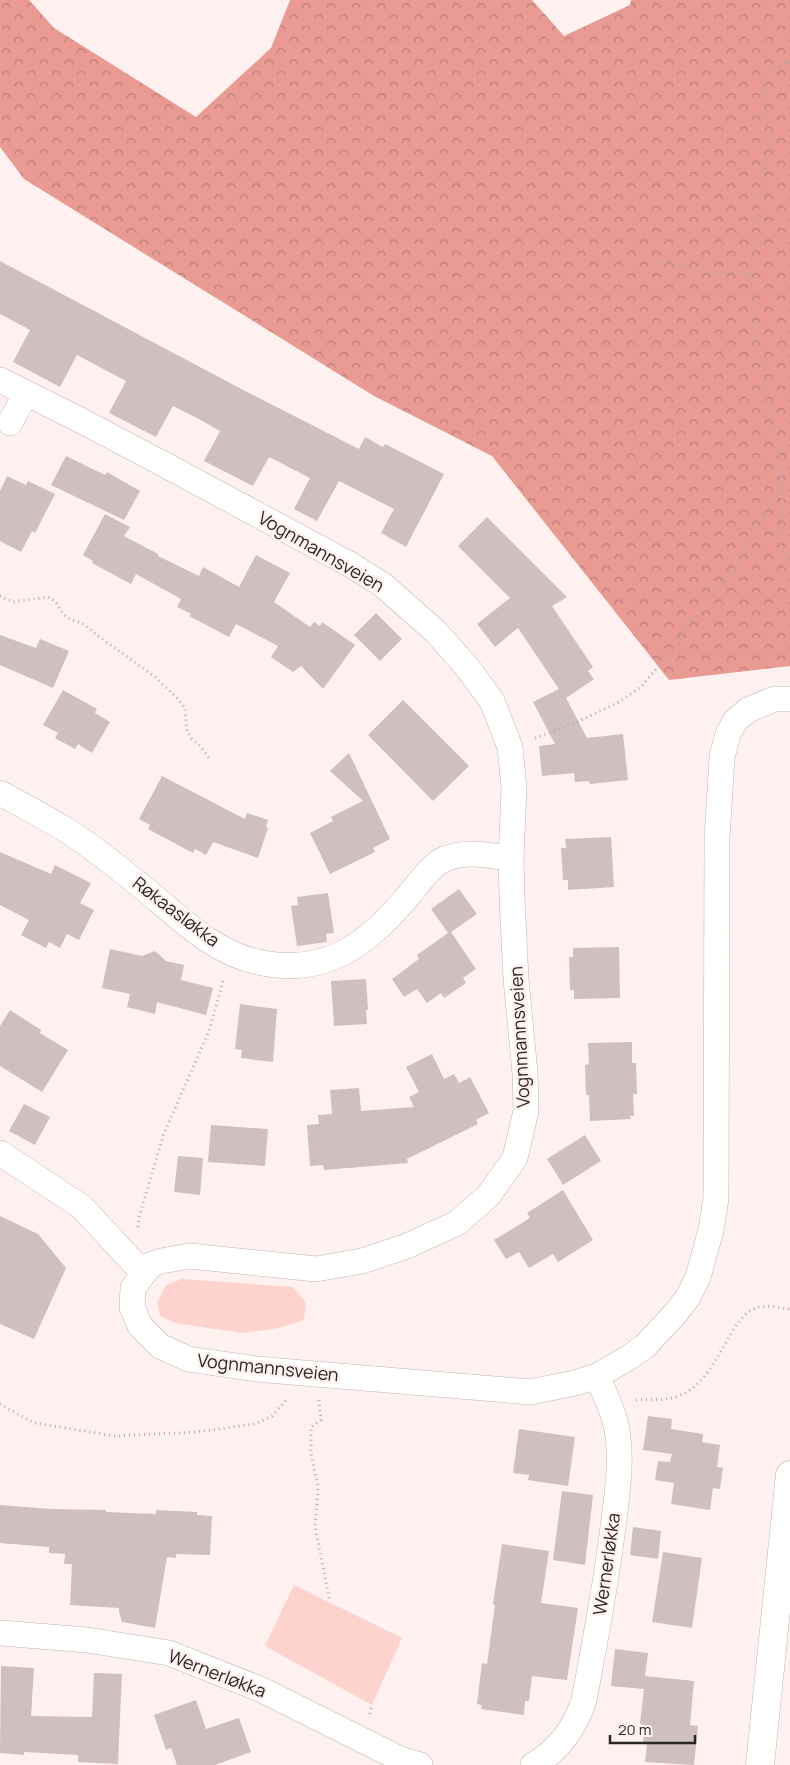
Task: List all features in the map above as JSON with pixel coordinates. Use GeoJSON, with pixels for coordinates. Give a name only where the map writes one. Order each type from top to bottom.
{"type":"FeatureCollection","features":[{"type":"Feature","properties":{"kind":"main road"},"geometry":{"type":"LineString","coordinates":[[760,1765],[790,1474]]}},
{"type":"Feature","properties":{"kind":"street","name":"Vognmannsveien"},"geometry":{"type":"LineString","coordinates":[[0,380],[219,494],[383,585],[436,632],[467,667],[492,701],[510,747],[514,788],[511,859],[516,979],[525,1073],[526,1110],[515,1158],[488,1196],[456,1223],[407,1246],[362,1260],[316,1269],[190,1256],[161,1261],[146,1269],[132,1288],[132,1307],[140,1326],[160,1346],[188,1359],[296,1372],[530,1392],[575,1383],[597,1376],[645,1346],[675,1314],[695,1284],[706,1254],[716,1198],[717,838],[722,757],[728,734],[735,721],[748,710],[774,699],[790,699]]}},
{"type":"Feature","properties":{"kind":"street"},"geometry":{"type":"LineString","coordinates":[[10,423],[26,393]]}},
{"type":"Feature","properties":{"kind":"street","name":"Røkaasløkka"},"geometry":{"type":"LineString","coordinates":[[0,793],[68,830],[212,942],[235,954],[257,962],[282,966],[307,965],[339,956],[360,943],[373,933],[442,860],[458,854],[471,853],[511,859]]}},
{"type":"Feature","properties":{"kind":"street"},"geometry":{"type":"LineString","coordinates":[[0,1153],[82,1207],[146,1269]]}},
{"type":"Feature","properties":{"kind":"street","name":"Wernerløkka"},"geometry":{"type":"LineString","coordinates":[[533,1765],[556,1749],[566,1738],[579,1716],[584,1700],[606,1580],[617,1498],[618,1444],[616,1426],[608,1400],[597,1376]]}},
{"type":"Feature","properties":{"kind":"street","name":"Wernerløkka"},"geometry":{"type":"LineString","coordinates":[[0,1633],[87,1640],[169,1653],[262,1690],[400,1759],[420,1765]]}},
{"type":"Feature","properties":{"kind":"path"},"geometry":{"type":"LineString","coordinates":[[790,62],[771,70],[768,74],[766,110],[770,139],[760,190],[758,228],[752,261],[752,314],[782,473],[780,544],[790,557]]}},
{"type":"Feature","properties":{"kind":"path"},"geometry":{"type":"LineString","coordinates":[[651,260],[705,272],[752,275]]}},
{"type":"Feature","properties":{"kind":"path"},"geometry":{"type":"LineString","coordinates":[[510,747],[577,722],[619,702],[642,686],[675,649],[686,625],[704,609],[718,588],[737,567],[747,538],[775,500],[782,473]]}},
{"type":"Feature","properties":{"kind":"path"},"geometry":{"type":"LineString","coordinates":[[0,596],[13,602],[48,597],[56,602],[63,614],[72,620],[82,623],[154,676],[185,708],[187,731],[211,761]]}},
{"type":"Feature","properties":{"kind":"path"},"geometry":{"type":"LineString","coordinates":[[146,1269],[138,1240],[138,1217],[163,1136],[209,1032],[226,972],[235,954]]}},
{"type":"Feature","properties":{"kind":"path"},"geometry":{"type":"LineString","coordinates":[[608,1400],[661,1399],[675,1397],[687,1392],[697,1385],[706,1374],[744,1316],[759,1307],[790,1309]]}},
{"type":"Feature","properties":{"kind":"path"},"geometry":{"type":"LineString","coordinates":[[0,1404],[34,1423],[115,1436],[197,1432],[255,1424],[272,1416],[293,1392],[296,1372]]}},
{"type":"Feature","properties":{"kind":"path"},"geometry":{"type":"LineString","coordinates":[[320,1374],[319,1399],[322,1420],[312,1427],[311,1453],[318,1487],[315,1526],[330,1602]]}},
{"type":"Feature","properties":{"kind":"shaded area"},"geometry":{"type":"Polygon","coordinates":[[[182,1279],[293,1287],[306,1303],[304,1320],[279,1328],[242,1333],[175,1323],[160,1316],[157,1302],[166,1285],[182,1279]]]}},
{"type":"Feature","properties":{"kind":"shaded area"},"geometry":{"type":"Polygon","coordinates":[[[294,1585],[402,1638],[372,1705],[265,1646],[294,1585]]]}},
{"type":"Feature","properties":{"kind":"green space"},"geometry":{"type":"Polygon","coordinates":[[[0,0],[29,0],[54,28],[196,117],[271,48],[290,0],[532,0],[564,36],[630,5],[631,0],[790,0],[790,666],[669,680],[492,456],[374,396],[24,179],[0,147],[0,0]]]}},
{"type":"Feature","properties":{"kind":"building"},"geometry":{"type":"Polygon","coordinates":[[[0,261],[359,449],[365,437],[383,447],[385,444],[444,474],[406,547],[381,533],[394,509],[339,481],[317,521],[294,509],[310,478],[269,457],[253,486],[204,461],[220,431],[173,406],[156,437],[109,413],[126,381],[77,355],[60,387],[13,362],[30,330],[0,314],[0,261]]]}},
{"type":"Feature","properties":{"kind":"building"},"geometry":{"type":"Polygon","coordinates":[[[66,456],[105,475],[107,472],[140,491],[124,520],[51,485],[66,456]]]}},
{"type":"Feature","properties":{"kind":"building"},"geometry":{"type":"Polygon","coordinates":[[[7,476],[26,485],[28,481],[55,494],[35,533],[32,531],[21,552],[0,541],[0,491],[7,476]]]}},
{"type":"Feature","properties":{"kind":"building"},"geometry":{"type":"Polygon","coordinates":[[[105,514],[130,527],[124,536],[158,554],[158,556],[199,576],[203,567],[239,587],[256,555],[290,573],[274,602],[310,627],[314,622],[320,626],[322,622],[355,645],[323,689],[301,666],[293,672],[271,657],[278,646],[236,624],[229,637],[189,616],[191,614],[177,607],[181,599],[136,574],[131,584],[92,563],[93,561],[83,555],[105,514]]]}},
{"type":"Feature","properties":{"kind":"building"},"geometry":{"type":"Polygon","coordinates":[[[487,517],[567,597],[552,606],[593,667],[588,671],[594,679],[566,698],[587,738],[623,734],[628,780],[590,784],[589,781],[575,782],[574,773],[542,776],[539,746],[555,744],[533,702],[559,689],[518,628],[495,647],[477,624],[510,598],[458,546],[487,517]]]}},
{"type":"Feature","properties":{"kind":"building"},"geometry":{"type":"Polygon","coordinates":[[[376,613],[402,639],[380,661],[354,635],[376,613]]]}},
{"type":"Feature","properties":{"kind":"building"},"geometry":{"type":"Polygon","coordinates":[[[0,635],[36,648],[40,639],[69,651],[53,688],[0,665],[0,635]]]}},
{"type":"Feature","properties":{"kind":"building"},"geometry":{"type":"Polygon","coordinates":[[[63,690],[97,709],[95,713],[110,722],[92,753],[78,744],[75,749],[55,738],[58,733],[43,725],[63,690]]]}},
{"type":"Feature","properties":{"kind":"building"},"geometry":{"type":"Polygon","coordinates":[[[403,700],[469,766],[433,801],[368,735],[403,700]]]}},
{"type":"Feature","properties":{"kind":"building"},"geometry":{"type":"Polygon","coordinates":[[[349,753],[390,839],[373,848],[375,852],[330,874],[310,833],[333,821],[331,817],[363,801],[330,771],[349,753]]]}},
{"type":"Feature","properties":{"kind":"building"},"geometry":{"type":"Polygon","coordinates":[[[162,776],[245,819],[247,813],[268,820],[266,827],[268,828],[258,858],[213,842],[206,855],[195,849],[193,853],[148,829],[150,825],[139,819],[162,776]]]}},
{"type":"Feature","properties":{"kind":"building"},"geometry":{"type":"Polygon","coordinates":[[[611,837],[614,887],[568,890],[568,880],[563,880],[561,848],[566,848],[565,839],[611,837]]]}},
{"type":"Feature","properties":{"kind":"building"},"geometry":{"type":"Polygon","coordinates":[[[0,852],[51,874],[55,865],[91,883],[80,903],[94,910],[79,940],[67,934],[60,948],[49,942],[46,948],[21,935],[29,920],[0,905],[0,852]]]}},
{"type":"Feature","properties":{"kind":"building"},"geometry":{"type":"Polygon","coordinates":[[[459,889],[477,914],[451,932],[476,969],[463,978],[466,983],[444,998],[441,993],[427,1003],[417,989],[404,997],[392,979],[419,959],[417,955],[448,933],[431,909],[459,889]]]}},
{"type":"Feature","properties":{"kind":"building"},"geometry":{"type":"Polygon","coordinates":[[[328,893],[334,933],[326,934],[327,942],[297,946],[291,906],[298,905],[297,897],[328,893]]]}},
{"type":"Feature","properties":{"kind":"building"},"geometry":{"type":"Polygon","coordinates":[[[619,947],[620,998],[574,999],[574,990],[570,990],[569,957],[573,957],[573,948],[619,947]]]}},
{"type":"Feature","properties":{"kind":"building"},"geometry":{"type":"Polygon","coordinates":[[[110,949],[142,956],[155,951],[166,961],[184,965],[181,980],[213,988],[206,1015],[157,1002],[155,1014],[127,1007],[130,994],[102,988],[110,949]]]}},
{"type":"Feature","properties":{"kind":"building"},"geometry":{"type":"Polygon","coordinates":[[[366,979],[367,1024],[334,1026],[331,981],[366,979]]]}},
{"type":"Feature","properties":{"kind":"building"},"geometry":{"type":"Polygon","coordinates":[[[240,1004],[277,1009],[273,1062],[241,1058],[242,1050],[235,1049],[240,1004]]]}},
{"type":"Feature","properties":{"kind":"building"},"geometry":{"type":"Polygon","coordinates":[[[10,1010],[41,1030],[40,1033],[68,1050],[42,1092],[0,1066],[0,1026],[10,1010]]]}},
{"type":"Feature","properties":{"kind":"building"},"geometry":{"type":"Polygon","coordinates":[[[632,1042],[632,1063],[636,1063],[637,1094],[633,1094],[634,1116],[630,1116],[631,1119],[590,1121],[589,1095],[586,1095],[585,1065],[589,1064],[588,1043],[632,1042]]]}},
{"type":"Feature","properties":{"kind":"building"},"geometry":{"type":"Polygon","coordinates":[[[432,1054],[444,1079],[454,1074],[459,1083],[470,1077],[489,1113],[476,1120],[478,1124],[407,1159],[408,1163],[324,1170],[323,1165],[310,1166],[307,1125],[319,1124],[318,1115],[332,1114],[330,1090],[359,1088],[361,1111],[414,1107],[409,1097],[419,1092],[406,1067],[432,1054]]]}},
{"type":"Feature","properties":{"kind":"building"},"geometry":{"type":"Polygon","coordinates":[[[24,1104],[50,1117],[35,1145],[9,1131],[24,1104]]]}},
{"type":"Feature","properties":{"kind":"building"},"geometry":{"type":"Polygon","coordinates":[[[211,1125],[268,1129],[265,1166],[208,1162],[211,1125]]]}},
{"type":"Feature","properties":{"kind":"building"},"geometry":{"type":"Polygon","coordinates":[[[585,1135],[601,1161],[563,1185],[547,1159],[585,1135]]]}},
{"type":"Feature","properties":{"kind":"building"},"geometry":{"type":"Polygon","coordinates":[[[178,1156],[203,1158],[200,1195],[174,1192],[178,1156]]]}},
{"type":"Feature","properties":{"kind":"building"},"geometry":{"type":"Polygon","coordinates":[[[563,1190],[593,1240],[558,1262],[553,1254],[529,1268],[519,1252],[506,1259],[494,1240],[530,1218],[527,1213],[563,1190]]]}},
{"type":"Feature","properties":{"kind":"building"},"geometry":{"type":"Polygon","coordinates":[[[0,1216],[38,1234],[66,1268],[34,1339],[0,1324],[0,1216]]]}},
{"type":"Feature","properties":{"kind":"building"},"geometry":{"type":"Polygon","coordinates":[[[648,1416],[672,1419],[671,1429],[703,1434],[702,1442],[720,1445],[717,1467],[723,1468],[720,1489],[713,1488],[710,1510],[671,1504],[674,1483],[655,1480],[658,1461],[670,1462],[672,1454],[643,1450],[648,1416]]]}},
{"type":"Feature","properties":{"kind":"building"},"geometry":{"type":"Polygon","coordinates":[[[519,1429],[575,1437],[568,1486],[528,1480],[529,1475],[513,1473],[519,1429]]]}},
{"type":"Feature","properties":{"kind":"building"},"geometry":{"type":"Polygon","coordinates":[[[562,1491],[593,1495],[585,1565],[553,1560],[562,1491]]]}},
{"type":"Feature","properties":{"kind":"building"},"geometry":{"type":"Polygon","coordinates":[[[0,1505],[156,1514],[156,1510],[197,1512],[197,1515],[212,1516],[210,1555],[176,1554],[176,1558],[167,1557],[155,1628],[122,1622],[119,1608],[70,1605],[72,1564],[64,1564],[65,1554],[49,1553],[49,1547],[0,1543],[0,1505]]]}},
{"type":"Feature","properties":{"kind":"building"},"geometry":{"type":"Polygon","coordinates":[[[633,1527],[661,1531],[658,1559],[630,1555],[633,1527]]]}},
{"type":"Feature","properties":{"kind":"building"},"geometry":{"type":"Polygon","coordinates":[[[502,1544],[549,1551],[541,1603],[578,1608],[567,1680],[532,1676],[529,1701],[525,1701],[524,1715],[481,1709],[482,1705],[477,1704],[482,1663],[487,1664],[502,1544]]]}},
{"type":"Feature","properties":{"kind":"building"},"geometry":{"type":"Polygon","coordinates":[[[663,1552],[702,1558],[692,1628],[652,1622],[663,1552]]]}},
{"type":"Feature","properties":{"kind":"building"},"geometry":{"type":"Polygon","coordinates":[[[615,1649],[648,1653],[645,1676],[694,1681],[690,1725],[698,1726],[694,1765],[645,1762],[647,1744],[643,1743],[645,1725],[640,1724],[644,1689],[611,1686],[615,1649]]]}},
{"type":"Feature","properties":{"kind":"building"},"geometry":{"type":"Polygon","coordinates":[[[1,1666],[34,1668],[31,1716],[92,1717],[94,1673],[122,1674],[118,1764],[78,1762],[78,1755],[24,1752],[24,1755],[0,1753],[1,1666]]]}},
{"type":"Feature","properties":{"kind":"building"},"geometry":{"type":"Polygon","coordinates":[[[196,1700],[206,1729],[239,1718],[251,1752],[215,1765],[177,1765],[171,1748],[166,1750],[154,1715],[196,1700]]]}}]}
